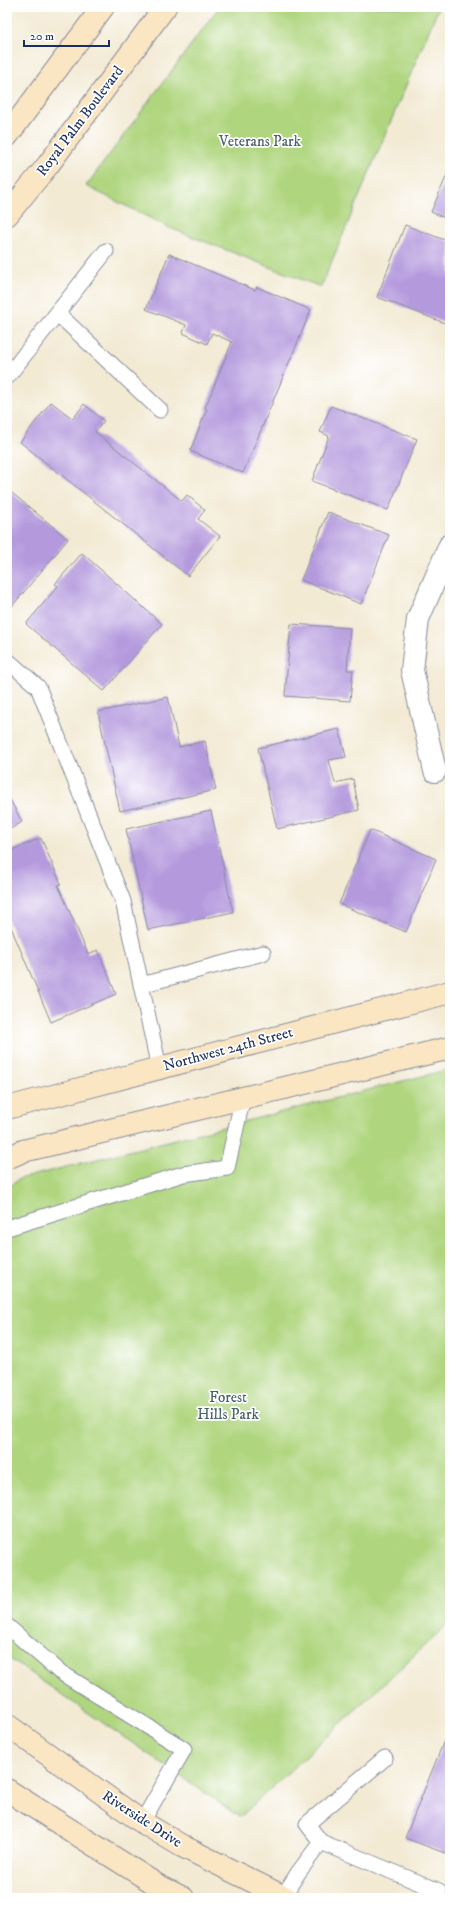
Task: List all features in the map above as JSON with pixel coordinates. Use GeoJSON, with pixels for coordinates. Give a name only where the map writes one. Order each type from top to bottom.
{"type":"FeatureCollection","features":[{"type":"Feature","properties":{"kind":"street"},"geometry":{"type":"LineString","coordinates":[[7,136],[103,7]]}},
{"type":"Feature","properties":{"kind":"street","name":"Royal Palm Boulevard"},"geometry":{"type":"LineString","coordinates":[[7,215],[48,166],[165,7]]}},
{"type":"Feature","properties":{"kind":"street"},"geometry":{"type":"LineString","coordinates":[[435,771],[412,670],[418,619],[450,545]]}},
{"type":"Feature","properties":{"kind":"street","name":"Northwest 24th Street"},"geometry":{"type":"LineString","coordinates":[[7,1108],[450,992]]}},
{"type":"Feature","properties":{"kind":"street"},"geometry":{"type":"LineString","coordinates":[[7,1158],[23,1151],[450,1048]]}},
{"type":"Feature","properties":{"kind":"street","name":"Riverside Drive"},"geometry":{"type":"LineString","coordinates":[[7,1725],[142,1822],[182,1846],[284,1898]]}},
{"type":"Feature","properties":{"kind":"street"},"geometry":{"type":"LineString","coordinates":[[7,1790],[157,1885],[183,1898]]}},
{"type":"Feature","properties":{"kind":"lane"},"geometry":{"type":"LineString","coordinates":[[7,377],[106,251]]}},
{"type":"Feature","properties":{"kind":"lane"},"geometry":{"type":"LineString","coordinates":[[57,314],[160,410]]}},
{"type":"Feature","properties":{"kind":"lane"},"geometry":{"type":"LineString","coordinates":[[7,660],[38,687],[123,902],[159,1068]]}},
{"type":"Feature","properties":{"kind":"lane"},"geometry":{"type":"LineString","coordinates":[[140,985],[263,953]]}},
{"type":"Feature","properties":{"kind":"lane"},"geometry":{"type":"LineString","coordinates":[[7,1228],[183,1174],[227,1168],[243,1097]]}},
{"type":"Feature","properties":{"kind":"lane"},"geometry":{"type":"LineString","coordinates":[[7,1626],[60,1672],[184,1749],[142,1822]]}},
{"type":"Feature","properties":{"kind":"lane"},"geometry":{"type":"LineString","coordinates":[[385,1758],[307,1824],[321,1842],[439,1891]]}},
{"type":"Feature","properties":{"kind":"lane"},"geometry":{"type":"LineString","coordinates":[[284,1898],[298,1873],[321,1842]]}},
{"type":"Feature","properties":{"kind":"green space","name":"Veterans Park"},"geometry":{"type":"Polygon","coordinates":[[[219,7],[439,7],[321,287],[170,228],[86,186],[219,7]]]}},
{"type":"Feature","properties":{"kind":"green space","name":"Forest Hills Park"},"geometry":{"type":"Polygon","coordinates":[[[450,1069],[450,1622],[240,1817],[7,1657],[7,1188],[19,1179],[450,1069]]]}},
{"type":"Feature","properties":{"kind":"building"},"geometry":{"type":"Polygon","coordinates":[[[450,168],[450,220],[431,212],[450,168]]]}},
{"type":"Feature","properties":{"kind":"building"},"geometry":{"type":"Polygon","coordinates":[[[405,225],[450,242],[450,325],[377,297],[405,225]]]}},
{"type":"Feature","properties":{"kind":"building"},"geometry":{"type":"Polygon","coordinates":[[[169,254],[255,290],[257,287],[311,310],[243,473],[190,451],[207,409],[205,408],[232,342],[212,333],[207,344],[183,333],[186,325],[146,309],[169,254]]]}},
{"type":"Feature","properties":{"kind":"building"},"geometry":{"type":"Polygon","coordinates":[[[51,402],[73,419],[84,404],[104,421],[95,432],[182,501],[187,495],[205,510],[198,519],[220,536],[188,576],[20,442],[51,402]]]}},
{"type":"Feature","properties":{"kind":"building"},"geometry":{"type":"Polygon","coordinates":[[[331,406],[417,439],[388,510],[312,481],[329,436],[320,432],[331,406]]]}},
{"type":"Feature","properties":{"kind":"building"},"geometry":{"type":"Polygon","coordinates":[[[7,489],[68,539],[8,611],[7,611],[7,489]]]}},
{"type":"Feature","properties":{"kind":"building"},"geometry":{"type":"Polygon","coordinates":[[[328,512],[389,535],[361,604],[301,580],[328,512]]]}},
{"type":"Feature","properties":{"kind":"building"},"geometry":{"type":"Polygon","coordinates":[[[82,553],[162,624],[104,691],[26,624],[58,586],[55,584],[82,553]]]}},
{"type":"Feature","properties":{"kind":"building"},"geometry":{"type":"Polygon","coordinates":[[[291,624],[350,628],[347,670],[353,670],[350,701],[285,696],[291,624]]]}},
{"type":"Feature","properties":{"kind":"building"},"geometry":{"type":"Polygon","coordinates":[[[168,697],[179,747],[205,741],[216,790],[120,811],[98,712],[168,697]]]}},
{"type":"Feature","properties":{"kind":"building"},"geometry":{"type":"Polygon","coordinates":[[[339,729],[346,757],[329,760],[335,783],[353,779],[359,810],[277,829],[258,748],[339,729]]]}},
{"type":"Feature","properties":{"kind":"building"},"geometry":{"type":"Polygon","coordinates":[[[7,794],[22,822],[7,831],[7,794]]]}},
{"type":"Feature","properties":{"kind":"building"},"geometry":{"type":"Polygon","coordinates":[[[211,811],[233,912],[148,930],[126,829],[211,811]]]}},
{"type":"Feature","properties":{"kind":"building"},"geometry":{"type":"Polygon","coordinates":[[[370,830],[436,859],[406,932],[339,904],[370,830]]]}},
{"type":"Feature","properties":{"kind":"building"},"geometry":{"type":"Polygon","coordinates":[[[41,838],[61,884],[58,885],[88,954],[98,950],[116,994],[51,1022],[7,918],[7,852],[41,838]]]}},
{"type":"Feature","properties":{"kind":"building"},"geometry":{"type":"Polygon","coordinates":[[[450,1726],[450,1855],[405,1838],[450,1726]]]}}]}
